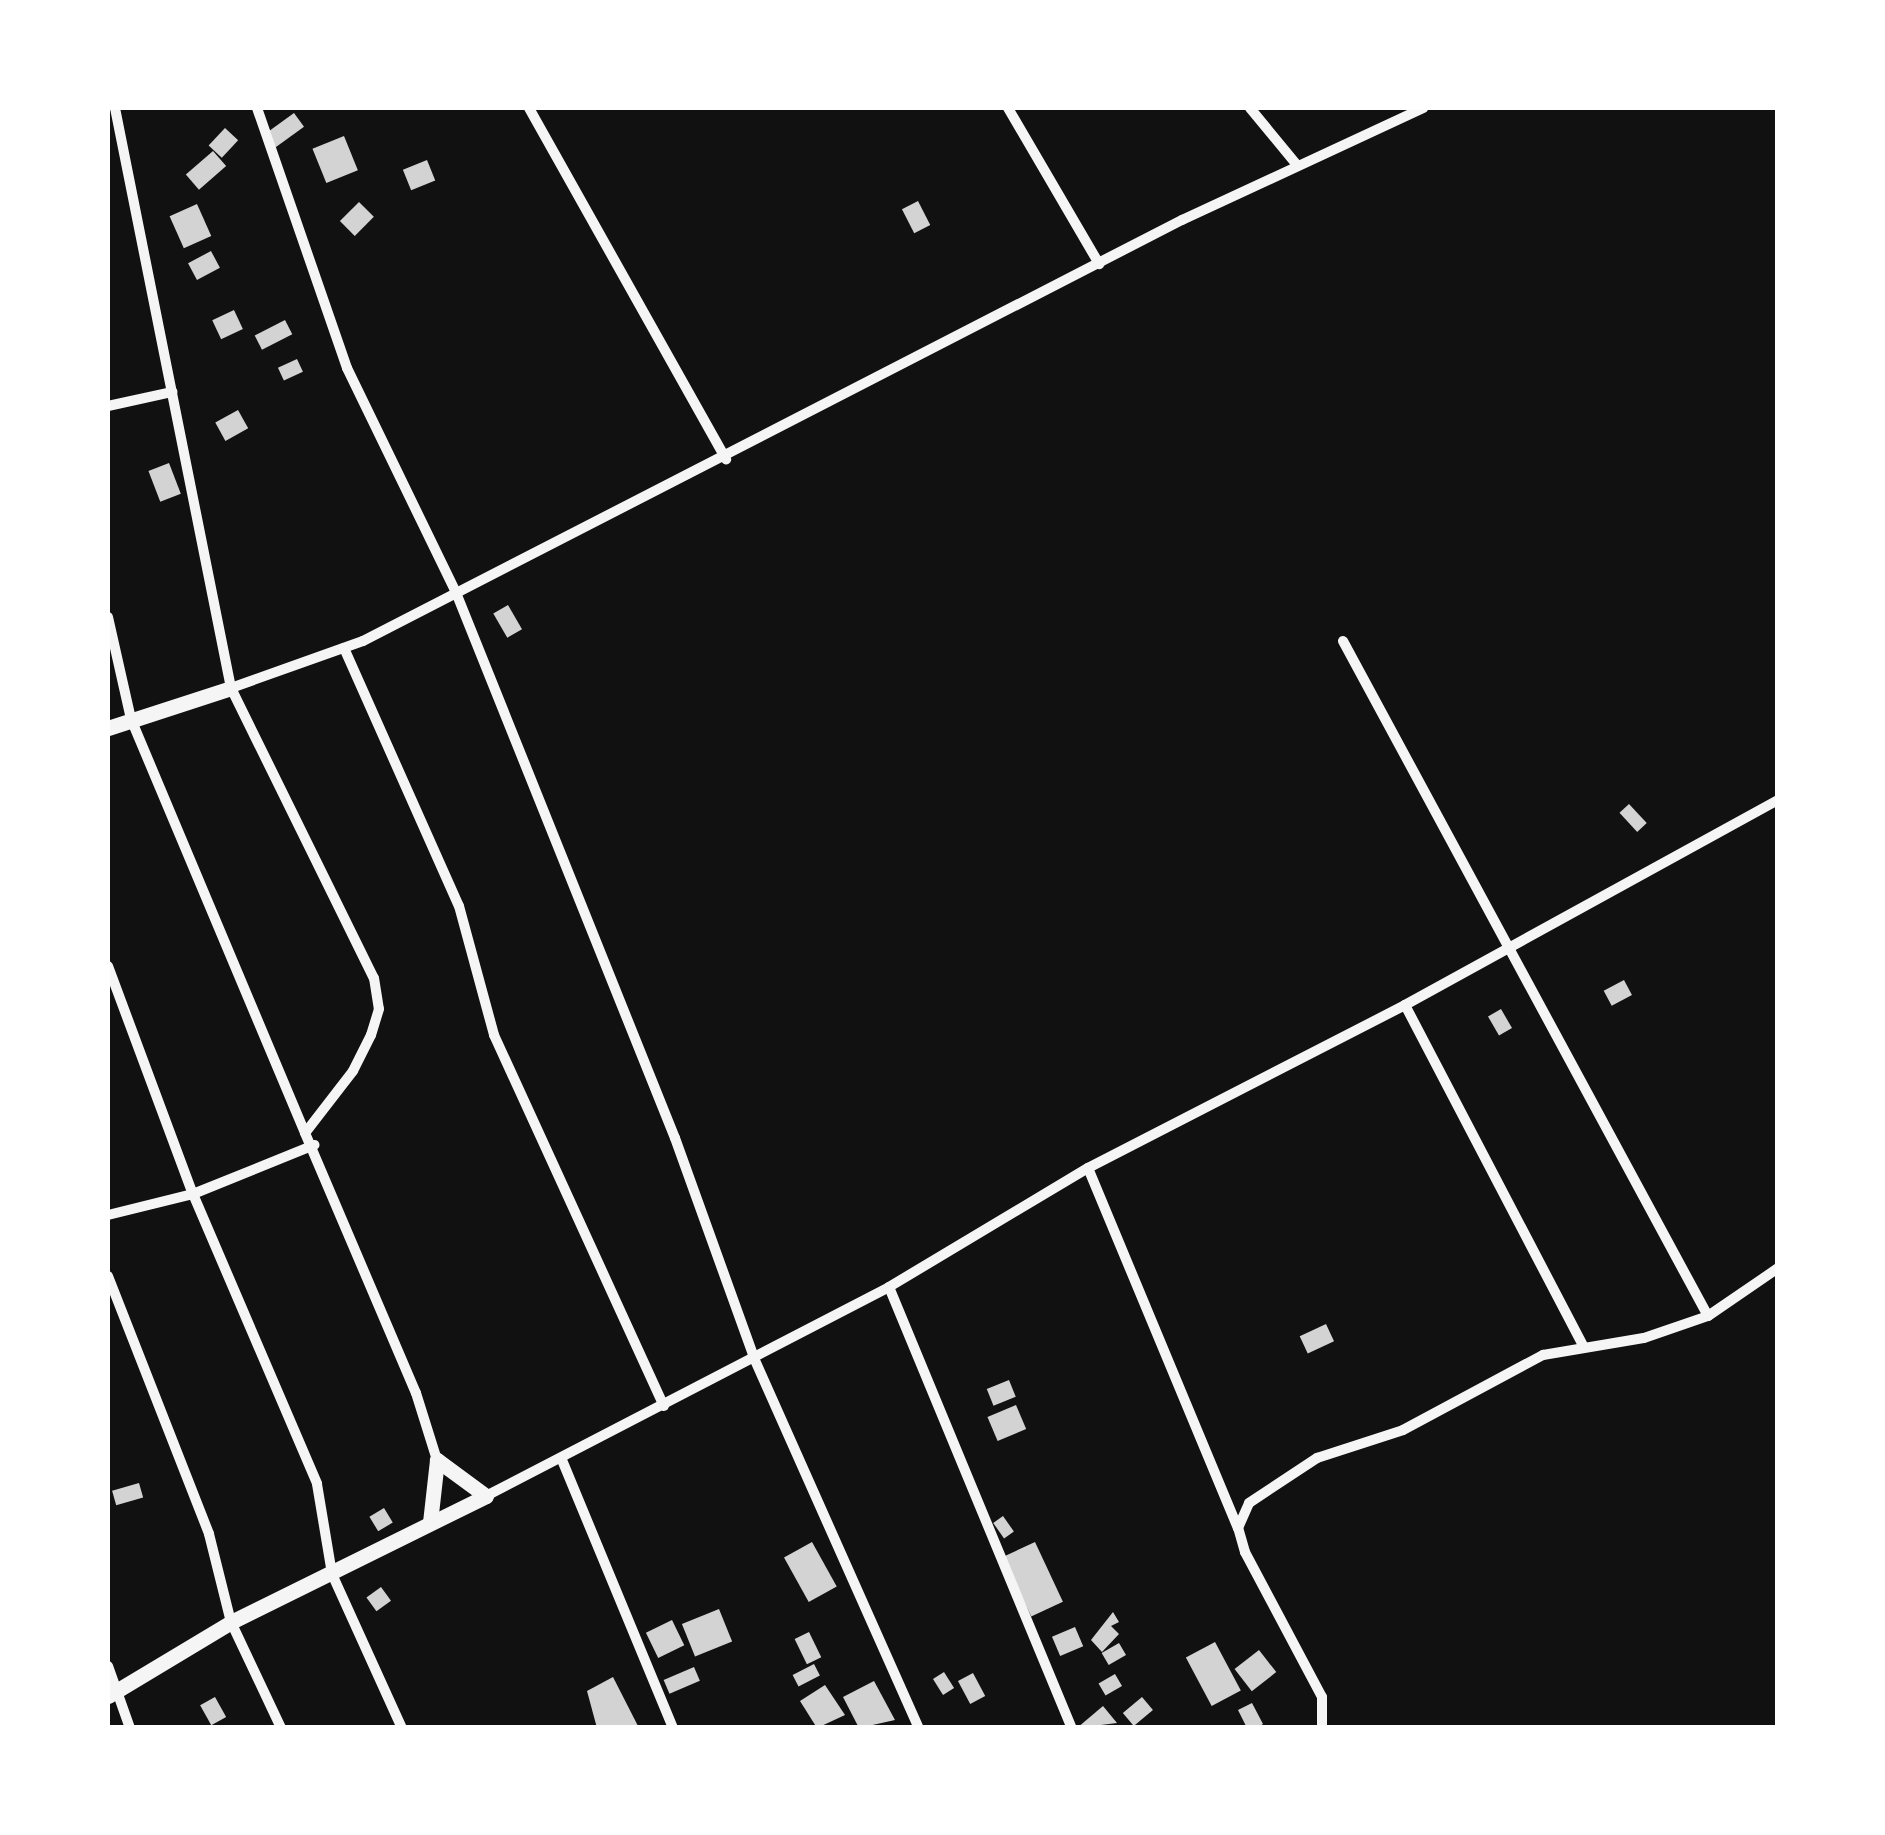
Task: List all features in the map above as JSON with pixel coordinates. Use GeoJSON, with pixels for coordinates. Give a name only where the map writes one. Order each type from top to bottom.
{"type":"FeatureCollection","features":[{"type":"Feature","properties":{"kind":"street"},"geometry":{"type":"LineString","coordinates":[[115,108],[232,688],[374,978],[379,1009],[371,1035],[353,1071],[306,1133]]}},
{"type":"Feature","properties":{"kind":"street"},"geometry":{"type":"LineString","coordinates":[[256,108],[347,368],[457,594],[675,1138],[754,1358],[919,1728]]}},
{"type":"Feature","properties":{"kind":"street"},"geometry":{"type":"LineString","coordinates":[[529,108],[726,459]]}},
{"type":"Feature","properties":{"kind":"street"},"geometry":{"type":"LineString","coordinates":[[1008,108],[1100,264]]}},
{"type":"Feature","properties":{"kind":"street"},"geometry":{"type":"LineString","coordinates":[[1250,108],[1297,165]]}},
{"type":"Feature","properties":{"kind":"street"},"geometry":{"type":"LineString","coordinates":[[108,728],[344,648],[726,459],[1297,165],[1423,108]]}},
{"type":"Feature","properties":{"kind":"street"},"geometry":{"type":"LineString","coordinates":[[108,406],[172,392]]}},
{"type":"Feature","properties":{"kind":"street"},"geometry":{"type":"LineString","coordinates":[[108,617],[131,719],[314,1145],[437,1460],[430,1522]]}},
{"type":"Feature","properties":{"kind":"street"},"geometry":{"type":"LineString","coordinates":[[1343,642],[1708,1316]]}},
{"type":"Feature","properties":{"kind":"street"},"geometry":{"type":"LineString","coordinates":[[344,648],[460,906],[494,1035],[664,1406]]}},
{"type":"Feature","properties":{"kind":"street"},"geometry":{"type":"LineString","coordinates":[[110,1694],[231,1622],[562,1460],[889,1286],[1088,1168],[1404,1006],[1778,800]]}},
{"type":"Feature","properties":{"kind":"street"},"geometry":{"type":"LineString","coordinates":[[108,966],[193,1194],[317,1484],[332,1574],[402,1728]]}},
{"type":"Feature","properties":{"kind":"street"},"geometry":{"type":"LineString","coordinates":[[1404,1006],[1583,1345]]}},
{"type":"Feature","properties":{"kind":"street"},"geometry":{"type":"LineString","coordinates":[[108,1215],[193,1194],[314,1145]]}},
{"type":"Feature","properties":{"kind":"street"},"geometry":{"type":"LineString","coordinates":[[1088,1168],[1238,1528],[1322,1697],[1322,1728]]}},
{"type":"Feature","properties":{"kind":"street"},"geometry":{"type":"LineString","coordinates":[[1238,1528],[1250,1503],[1317,1458],[1403,1430],[1543,1354],[1644,1338],[1708,1316],[1778,1268]]}},
{"type":"Feature","properties":{"kind":"street"},"geometry":{"type":"LineString","coordinates":[[108,1276],[209,1534],[231,1622],[281,1728]]}},
{"type":"Feature","properties":{"kind":"street"},"geometry":{"type":"LineString","coordinates":[[889,1286],[1072,1728]]}},
{"type":"Feature","properties":{"kind":"street"},"geometry":{"type":"LineString","coordinates":[[437,1460],[486,1496]]}},
{"type":"Feature","properties":{"kind":"street"},"geometry":{"type":"LineString","coordinates":[[562,1460],[673,1728]]}},
{"type":"Feature","properties":{"kind":"street"},"geometry":{"type":"LineString","coordinates":[[108,1666],[110,1694],[130,1728]]}},
{"type":"Feature","properties":{"kind":"building"},"geometry":{"type":"Polygon","coordinates":[[[294,113],[304,127],[276,147],[266,134],[294,113]]]}},
{"type":"Feature","properties":{"kind":"building"},"geometry":{"type":"Polygon","coordinates":[[[225,128],[238,140],[222,158],[209,146],[225,128]]]}},
{"type":"Feature","properties":{"kind":"building"},"geometry":{"type":"Polygon","coordinates":[[[344,136],[358,170],[326,183],[312,149],[344,136]]]}},
{"type":"Feature","properties":{"kind":"building"},"geometry":{"type":"Polygon","coordinates":[[[213,151],[226,166],[199,190],[186,175],[213,151]]]}},
{"type":"Feature","properties":{"kind":"building"},"geometry":{"type":"Polygon","coordinates":[[[427,160],[435,180],[411,190],[403,170],[427,160]]]}},
{"type":"Feature","properties":{"kind":"building"},"geometry":{"type":"Polygon","coordinates":[[[918,201],[930,225],[914,233],[902,209],[918,201]]]}},
{"type":"Feature","properties":{"kind":"building"},"geometry":{"type":"Polygon","coordinates":[[[359,202],[374,217],[355,236],[340,221],[359,202]]]}},
{"type":"Feature","properties":{"kind":"building"},"geometry":{"type":"Polygon","coordinates":[[[197,204],[211,236],[184,248],[170,216],[197,204]]]}},
{"type":"Feature","properties":{"kind":"building"},"geometry":{"type":"Polygon","coordinates":[[[211,251],[220,268],[197,280],[188,263],[211,251]]]}},
{"type":"Feature","properties":{"kind":"building"},"geometry":{"type":"Polygon","coordinates":[[[234,310],[243,329],[221,339],[212,320],[234,310]]]}},
{"type":"Feature","properties":{"kind":"building"},"geometry":{"type":"Polygon","coordinates":[[[285,320],[292,334],[262,350],[255,335],[285,320]]]}},
{"type":"Feature","properties":{"kind":"building"},"geometry":{"type":"Polygon","coordinates":[[[297,359],[303,372],[284,381],[278,368],[297,359]]]}},
{"type":"Feature","properties":{"kind":"building"},"geometry":{"type":"Polygon","coordinates":[[[238,410],[248,428],[225,441],[215,423],[238,410]]]}},
{"type":"Feature","properties":{"kind":"building"},"geometry":{"type":"Polygon","coordinates":[[[169,463],[181,494],[160,502],[148,471],[169,463]]]}},
{"type":"Feature","properties":{"kind":"building"},"geometry":{"type":"Polygon","coordinates":[[[508,605],[522,629],[507,638],[493,614],[508,605]]]}},
{"type":"Feature","properties":{"kind":"building"},"geometry":{"type":"Polygon","coordinates":[[[1629,804],[1647,823],[1637,832],[1619,813],[1629,804]]]}},
{"type":"Feature","properties":{"kind":"building"},"geometry":{"type":"Polygon","coordinates":[[[1624,980],[1632,995],[1612,1006],[1604,991],[1624,980]]]}},
{"type":"Feature","properties":{"kind":"building"},"geometry":{"type":"Polygon","coordinates":[[[1501,1009],[1512,1028],[1499,1036],[1488,1016],[1501,1009]]]}},
{"type":"Feature","properties":{"kind":"building"},"geometry":{"type":"Polygon","coordinates":[[[1326,1324],[1334,1341],[1308,1353],[1300,1336],[1326,1324]]]}},
{"type":"Feature","properties":{"kind":"building"},"geometry":{"type":"Polygon","coordinates":[[[1009,1380],[1016,1397],[993,1406],[987,1389],[1009,1380]]]}},
{"type":"Feature","properties":{"kind":"building"},"geometry":{"type":"Polygon","coordinates":[[[1016,1405],[1026,1429],[998,1441],[987,1417],[1016,1405]]]}},
{"type":"Feature","properties":{"kind":"building"},"geometry":{"type":"Polygon","coordinates":[[[139,1483],[143,1497],[116,1505],[112,1491],[139,1483]]]}},
{"type":"Feature","properties":{"kind":"building"},"geometry":{"type":"Polygon","coordinates":[[[384,1508],[393,1523],[378,1531],[369,1517],[384,1508]]]}},
{"type":"Feature","properties":{"kind":"building"},"geometry":{"type":"Polygon","coordinates":[[[1003,1516],[1014,1532],[1004,1538],[993,1523],[1003,1516]]]}},
{"type":"Feature","properties":{"kind":"building"},"geometry":{"type":"Polygon","coordinates":[[[812,1542],[837,1587],[809,1602],[784,1558],[812,1542]]]}},
{"type":"Feature","properties":{"kind":"building"},"geometry":{"type":"Polygon","coordinates":[[[1035,1542],[1063,1602],[1031,1617],[1003,1557],[1035,1542]]]}},
{"type":"Feature","properties":{"kind":"building"},"geometry":{"type":"Polygon","coordinates":[[[381,1587],[391,1601],[376,1611],[366,1598],[381,1587]]]}},
{"type":"Feature","properties":{"kind":"building"},"geometry":{"type":"Polygon","coordinates":[[[719,1609],[732,1641],[695,1656],[682,1624],[719,1609]]]}},
{"type":"Feature","properties":{"kind":"building"},"geometry":{"type":"Polygon","coordinates":[[[1113,1612],[1119,1622],[1111,1626],[1119,1634],[1102,1652],[1091,1640],[1113,1612]]]}},
{"type":"Feature","properties":{"kind":"building"},"geometry":{"type":"Polygon","coordinates":[[[672,1620],[684,1645],[658,1658],[646,1633],[672,1620]]]}},
{"type":"Feature","properties":{"kind":"building"},"geometry":{"type":"Polygon","coordinates":[[[1075,1627],[1083,1646],[1060,1656],[1052,1637],[1075,1627]]]}},
{"type":"Feature","properties":{"kind":"building"},"geometry":{"type":"Polygon","coordinates":[[[809,1632],[821,1657],[807,1664],[795,1639],[809,1632]]]}},
{"type":"Feature","properties":{"kind":"building"},"geometry":{"type":"Polygon","coordinates":[[[1215,1642],[1241,1691],[1212,1706],[1186,1657],[1215,1642]]]}},
{"type":"Feature","properties":{"kind":"building"},"geometry":{"type":"Polygon","coordinates":[[[1119,1643],[1126,1655],[1109,1665],[1102,1653],[1119,1643]]]}},
{"type":"Feature","properties":{"kind":"building"},"geometry":{"type":"Polygon","coordinates":[[[1259,1650],[1276,1672],[1252,1691],[1235,1669],[1259,1650]]]}},
{"type":"Feature","properties":{"kind":"building"},"geometry":{"type":"Polygon","coordinates":[[[814,1664],[820,1676],[799,1686],[793,1675],[814,1664]]]}},
{"type":"Feature","properties":{"kind":"building"},"geometry":{"type":"Polygon","coordinates":[[[694,1667],[700,1681],[669,1694],[664,1680],[694,1667]]]}},
{"type":"Feature","properties":{"kind":"building"},"geometry":{"type":"Polygon","coordinates":[[[944,1672],[954,1688],[943,1695],[933,1679],[944,1672]]]}},
{"type":"Feature","properties":{"kind":"building"},"geometry":{"type":"Polygon","coordinates":[[[973,1673],[985,1696],[970,1704],[958,1681],[973,1673]]]}},
{"type":"Feature","properties":{"kind":"building"},"geometry":{"type":"Polygon","coordinates":[[[1115,1674],[1122,1686],[1106,1696],[1099,1684],[1115,1674]]]}},
{"type":"Feature","properties":{"kind":"building"},"geometry":{"type":"Polygon","coordinates":[[[613,1677],[639,1728],[597,1728],[587,1691],[613,1677]]]}},
{"type":"Feature","properties":{"kind":"building"},"geometry":{"type":"Polygon","coordinates":[[[874,1681],[895,1720],[859,1728],[843,1697],[874,1681]]]}},
{"type":"Feature","properties":{"kind":"building"},"geometry":{"type":"Polygon","coordinates":[[[825,1685],[845,1715],[817,1728],[800,1701],[825,1685]]]}},
{"type":"Feature","properties":{"kind":"building"},"geometry":{"type":"Polygon","coordinates":[[[215,1697],[226,1717],[211,1725],[200,1705],[215,1697]]]}},
{"type":"Feature","properties":{"kind":"building"},"geometry":{"type":"Polygon","coordinates":[[[1142,1697],[1153,1710],[1134,1726],[1123,1713],[1142,1697]]]}},
{"type":"Feature","properties":{"kind":"building"},"geometry":{"type":"Polygon","coordinates":[[[1252,1703],[1263,1724],[1247,1728],[1238,1710],[1252,1703]]]}},
{"type":"Feature","properties":{"kind":"building"},"geometry":{"type":"Polygon","coordinates":[[[1103,1706],[1117,1723],[1077,1728],[1103,1706]]]}}]}
